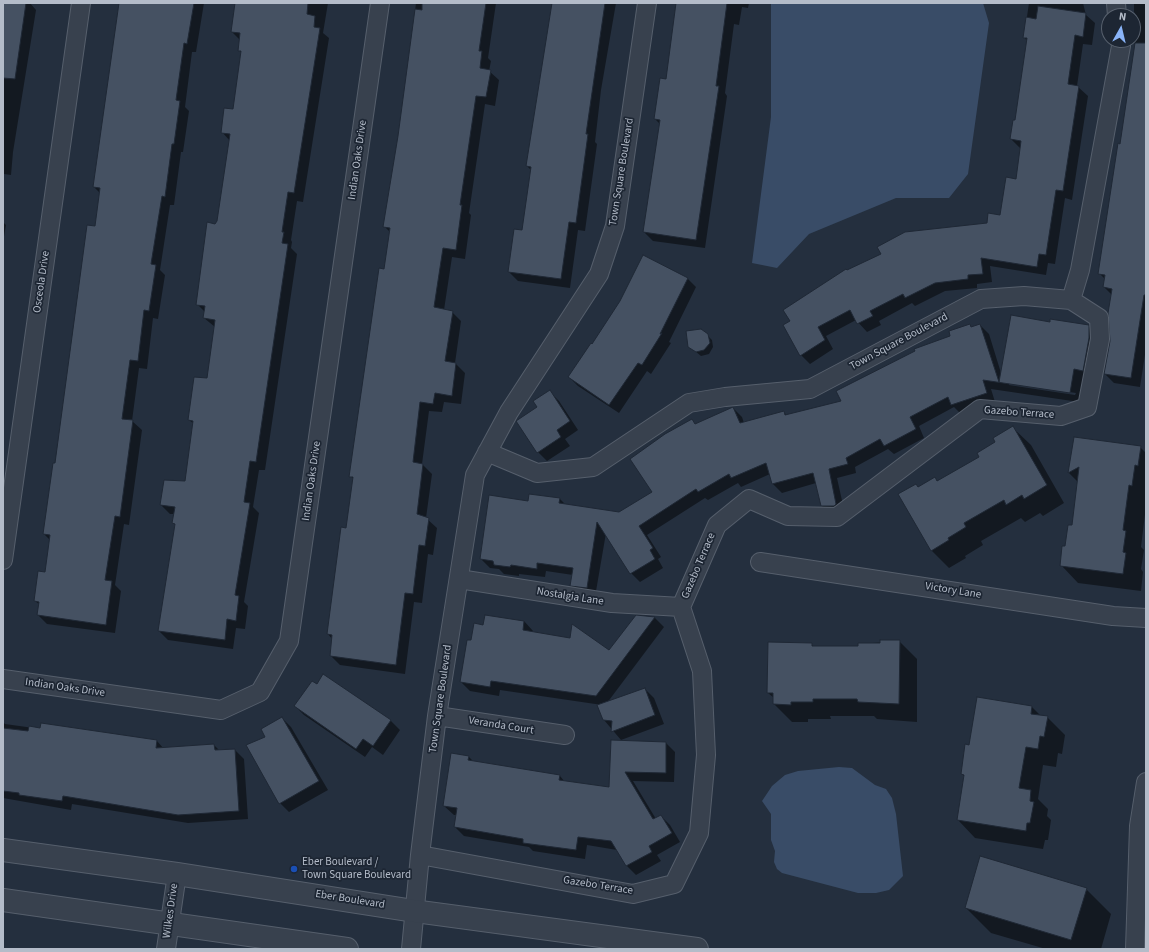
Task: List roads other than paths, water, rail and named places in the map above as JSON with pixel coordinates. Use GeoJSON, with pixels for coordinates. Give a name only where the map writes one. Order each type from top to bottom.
{"type":"FeatureCollection","features":[{"type":"Feature","properties":{"kind":"street","name":"Osceola Drive"},"geometry":{"type":"LineString","coordinates":[[3,560],[82,3]]}},
{"type":"Feature","properties":{"kind":"street","name":"Indian Oaks Drive"},"geometry":{"type":"LineString","coordinates":[[3,679],[221,710],[260,692],[289,641],[380,3]]}},
{"type":"Feature","properties":{"kind":"street","name":"Town Square Boulevard"},"geometry":{"type":"LineString","coordinates":[[411,949],[420,855],[437,716],[475,476],[509,412],[599,274],[615,226],[647,3]]}},
{"type":"Feature","properties":{"kind":"street"},"geometry":{"type":"LineString","coordinates":[[1071,300],[1080,270],[1121,48]]}},
{"type":"Feature","properties":{"kind":"street","name":"Town Square Boulevard"},"geometry":{"type":"LineString","coordinates":[[487,452],[537,474],[593,468],[689,403],[725,397],[810,389],[981,299],[1024,296],[1071,300]]}},
{"type":"Feature","properties":{"kind":"street","name":"Gazebo Terrace"},"geometry":{"type":"LineString","coordinates":[[420,855],[633,894],[674,884],[699,833],[706,755],[702,671],[681,607],[717,525],[749,499],[788,516],[836,517],[980,409],[1062,416],[1087,407],[1100,339],[1099,318],[1071,300]]}},
{"type":"Feature","properties":{"kind":"street","name":"Victory Lane"},"geometry":{"type":"LineString","coordinates":[[760,562],[1113,616],[1146,618]]}},
{"type":"Feature","properties":{"kind":"street","name":"Nostalgia Lane"},"geometry":{"type":"LineString","coordinates":[[459,579],[612,603],[681,607]]}},
{"type":"Feature","properties":{"kind":"street","name":"Veranda Court"},"geometry":{"type":"LineString","coordinates":[[437,716],[565,735]]}},
{"type":"Feature","properties":{"kind":"street"},"geometry":{"type":"LineString","coordinates":[[1135,949],[1146,782]]}},
{"type":"Feature","properties":{"kind":"street","name":"Eber Boulevard"},"geometry":{"type":"LineString","coordinates":[[3,850],[176,874],[414,910],[696,949]]}},
{"type":"Feature","properties":{"kind":"street","name":"Wilkes Drive"},"geometry":{"type":"LineString","coordinates":[[166,949],[176,874]]}},
{"type":"Feature","properties":{"kind":"street"},"geometry":{"type":"LineString","coordinates":[[3,900],[347,949]]}},
{"type":"Feature","properties":{"kind":"water"},"geometry":{"type":"Polygon","coordinates":[[[771,3],[983,3],[989,23],[968,174],[949,198],[896,198],[809,234],[777,268],[752,263],[771,117],[771,3]]]}},
{"type":"Feature","properties":{"kind":"water"},"geometry":{"type":"Polygon","coordinates":[[[839,767],[852,768],[875,785],[886,789],[892,798],[896,814],[903,876],[889,890],[876,893],[858,893],[782,873],[777,869],[774,862],[775,851],[771,840],[771,814],[762,801],[772,786],[785,775],[798,771],[839,767]]]}},
{"type":"Feature","properties":{"kind":"place","name":"Eber Boulevard / Town Square Boulevard"},"geometry":{"type":"Point","coordinates":[294,869]}}]}
